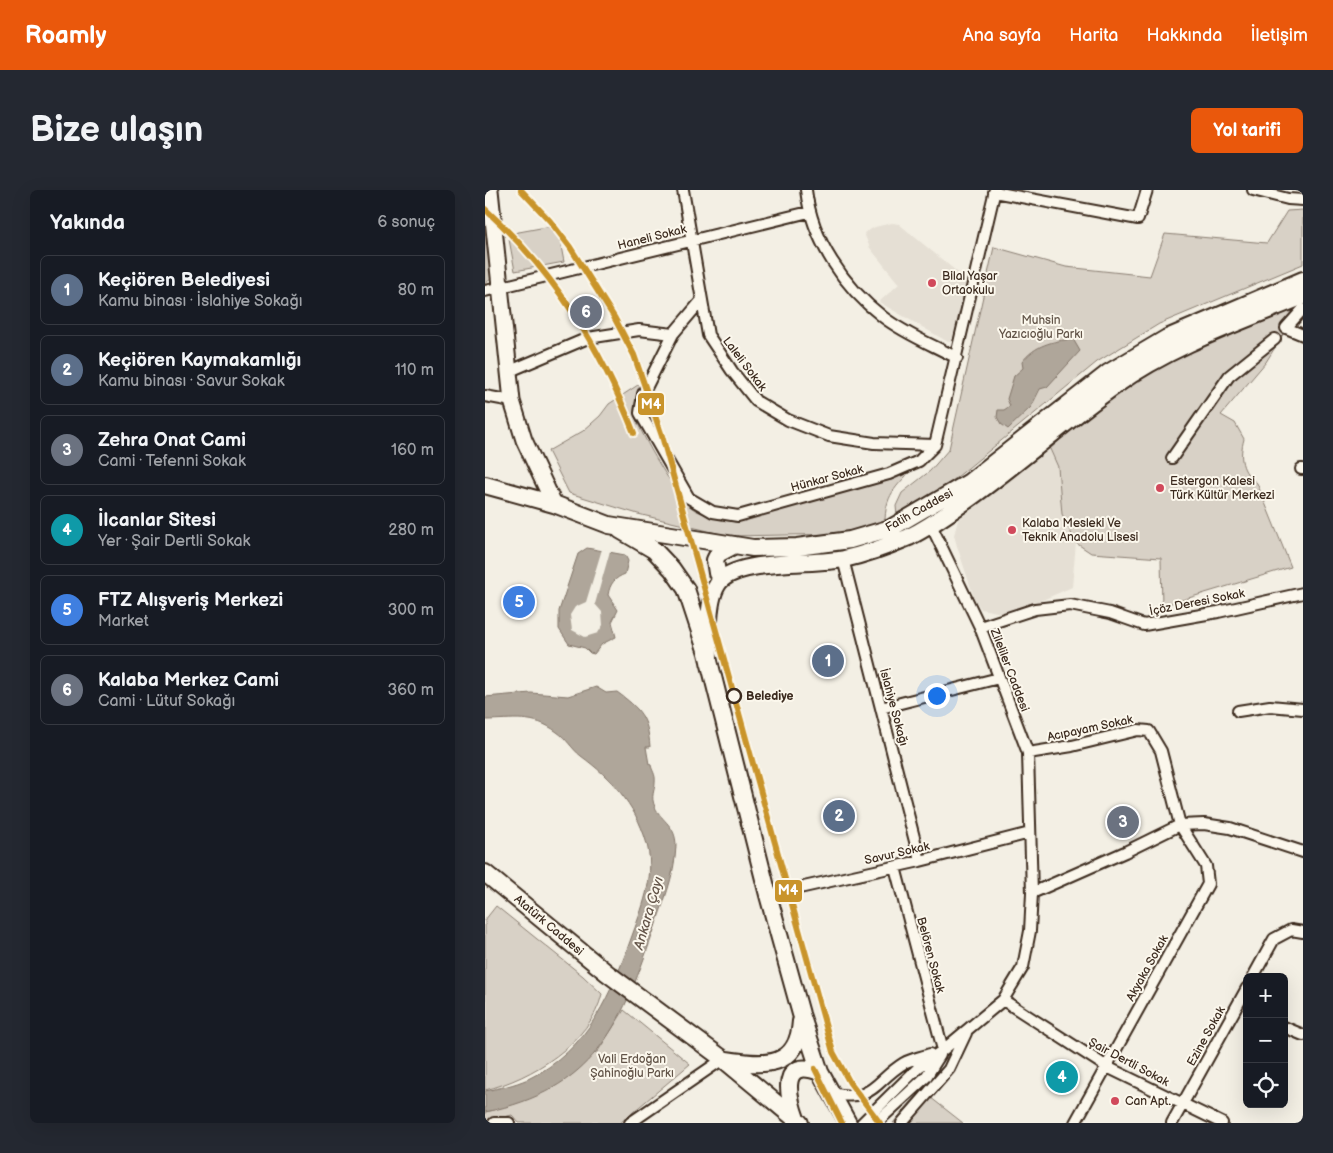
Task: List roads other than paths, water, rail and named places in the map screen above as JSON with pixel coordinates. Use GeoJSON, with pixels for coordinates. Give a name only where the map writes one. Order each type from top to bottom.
{"type":"FeatureCollection","features":[{"type":"Feature","properties":{"kind":"main road","name":"Fatih Caddesi"},"geometry":{"type":"LineString","coordinates":[[485,485],[554,504],[609,524],[753,548],[797,547],[850,540],[891,528],[968,483],[1108,373],[1167,338],[1303,280]]}},
{"type":"Feature","properties":{"kind":"main road","name":"Fatih Caddesi"},"geometry":{"type":"LineString","coordinates":[[725,577],[736,570],[748,568],[843,559],[891,544],[931,525],[976,494],[1116,384],[1173,351],[1303,296]]}},
{"type":"Feature","properties":{"kind":"main road"},"geometry":{"type":"LineString","coordinates":[[609,524],[655,550],[686,589],[709,662],[768,895],[801,1014],[820,1072],[831,1093],[852,1122]]}},
{"type":"Feature","properties":{"kind":"main road"},"geometry":{"type":"LineString","coordinates":[[709,662],[708,618],[713,599],[721,580],[725,577],[717,573],[715,560],[718,554],[735,545]]}},
{"type":"Feature","properties":{"kind":"main road","name":"Atatürk Caddesi"},"geometry":{"type":"LineString","coordinates":[[485,873],[613,978],[723,1059],[797,1122]]}},
{"type":"Feature","properties":{"kind":"main road"},"geometry":{"type":"LineString","coordinates":[[723,1059],[752,1064],[773,1063],[786,1057],[800,1039],[801,1014]]}},
{"type":"Feature","properties":{"kind":"main road"},"geometry":{"type":"LineString","coordinates":[[797,1122],[788,1086],[791,1076],[799,1069],[807,1067],[820,1072]]}},
{"type":"Feature","properties":{"kind":"street"},"geometry":{"type":"LineString","coordinates":[[490,190],[512,401],[524,440],[554,504]]}},
{"type":"Feature","properties":{"kind":"street","name":"Laleli Sokak"},"geometry":{"type":"LineString","coordinates":[[683,190],[708,335],[731,371],[756,401],[788,420],[829,436],[873,443],[935,445]]}},
{"type":"Feature","properties":{"kind":"street"},"geometry":{"type":"LineString","coordinates":[[806,190],[809,212],[823,244],[848,286],[884,318],[957,358]]}},
{"type":"Feature","properties":{"kind":"street"},"geometry":{"type":"LineString","coordinates":[[935,445],[957,358],[994,191],[1138,219],[1147,190]]}},
{"type":"Feature","properties":{"kind":"street"},"geometry":{"type":"LineString","coordinates":[[1253,190],[1288,199],[1303,200]]}},
{"type":"Feature","properties":{"kind":"street","name":"Haneli Sokak"},"geometry":{"type":"LineString","coordinates":[[485,291],[809,212]]}},
{"type":"Feature","properties":{"kind":"street","name":"Hünkar Sokak"},"geometry":{"type":"LineString","coordinates":[[701,301],[673,334],[643,394],[640,413],[689,498],[713,512],[738,516],[889,474],[919,461],[935,445]]}},
{"type":"Feature","properties":{"kind":"street"},"geometry":{"type":"LineString","coordinates":[[1303,309],[1286,328],[1303,335]]}},
{"type":"Feature","properties":{"kind":"street"},"geometry":{"type":"LineString","coordinates":[[510,371],[588,338],[639,330],[673,334]]}},
{"type":"Feature","properties":{"kind":"street"},"geometry":{"type":"LineString","coordinates":[[1172,458],[1229,376],[1275,340]]}},
{"type":"Feature","properties":{"kind":"street"},"geometry":{"type":"LineString","coordinates":[[485,396],[512,401]]}},
{"type":"Feature","properties":{"kind":"street","name":"Zileliler Caddesi"},"geometry":{"type":"LineString","coordinates":[[931,525],[980,627],[1028,753],[1032,893],[1030,931],[1023,967],[1003,1000],[943,1050]]}},
{"type":"Feature","properties":{"kind":"street","name":"İslahiye Sokağı"},"geometry":{"type":"LineString","coordinates":[[843,559],[920,861]]}},
{"type":"Feature","properties":{"kind":"street","name":"İçöz Deresi Sokak"},"geometry":{"type":"LineString","coordinates":[[980,627],[1035,609],[1070,605],[1110,613],[1144,625],[1218,612],[1303,592]]}},
{"type":"Feature","properties":{"kind":"street"},"geometry":{"type":"LineString","coordinates":[[881,708],[999,678]]}},
{"type":"Feature","properties":{"kind":"street"},"geometry":{"type":"LineString","coordinates":[[1238,711],[1270,706],[1303,708]]}},
{"type":"Feature","properties":{"kind":"street","name":"Acıpayam Sokak"},"geometry":{"type":"LineString","coordinates":[[1028,753],[1073,746],[1138,730],[1149,731],[1161,751],[1180,824]]}},
{"type":"Feature","properties":{"kind":"street"},"geometry":{"type":"LineString","coordinates":[[1032,893],[1125,852],[1180,824],[1204,824],[1230,828],[1303,852]]}},
{"type":"Feature","properties":{"kind":"street","name":"Akyaka Sokak"},"geometry":{"type":"LineString","coordinates":[[1075,1123],[1208,884],[1206,866],[1180,824]]}},
{"type":"Feature","properties":{"kind":"street","name":"Savur Sokak"},"geometry":{"type":"LineString","coordinates":[[768,895],[895,867],[1030,833]]}},
{"type":"Feature","properties":{"kind":"street","name":"Belören Sokak"},"geometry":{"type":"LineString","coordinates":[[895,867],[943,1050]]}},
{"type":"Feature","properties":{"kind":"street"},"geometry":{"type":"LineString","coordinates":[[1255,973],[1274,939],[1291,930],[1303,932]]}},
{"type":"Feature","properties":{"kind":"street","name":"Ezine Sokak"},"geometry":{"type":"LineString","coordinates":[[1172,1123],[1243,995]]}},
{"type":"Feature","properties":{"kind":"street","name":"Şair Dertli Sokak"},"geometry":{"type":"LineString","coordinates":[[1003,1000],[1107,1067],[1222,1123]]}},
{"type":"Feature","properties":{"kind":"street"},"geometry":{"type":"LineString","coordinates":[[1237,1006],[1243,1008]]}},
{"type":"Feature","properties":{"kind":"street"},"geometry":{"type":"LineString","coordinates":[[1288,1029],[1303,1035]]}},
{"type":"Feature","properties":{"kind":"street"},"geometry":{"type":"LineString","coordinates":[[902,1123],[949,1069],[967,1030]]}},
{"type":"Feature","properties":{"kind":"street"},"geometry":{"type":"LineString","coordinates":[[852,1122],[919,1067],[943,1050]]}},
{"type":"Feature","properties":{"kind":"street"},"geometry":{"type":"LineString","coordinates":[[876,1123],[925,1077],[943,1050]]}},
{"type":"Feature","properties":{"kind":"street"},"geometry":{"type":"LineString","coordinates":[[831,1093],[859,1096],[875,1089],[904,1063],[943,1050]]}},
{"type":"Feature","properties":{"kind":"street"},"geometry":{"type":"LineString","coordinates":[[630,1123],[723,1059]]}},
{"type":"Feature","properties":{"kind":"street"},"geometry":{"type":"LineString","coordinates":[[495,1122],[509,1123]]}},
{"type":"Feature","properties":{"kind":"water"},"geometry":{"type":"Polygon","coordinates":[[[1073,339],[1080,351],[1047,387],[1040,389],[1031,407],[1008,429],[1001,424],[997,417],[998,410],[1004,410],[1010,406],[1007,399],[1014,376],[1023,368],[1022,362],[1027,356],[1045,345],[1073,339]]]}},
{"type":"Feature","properties":{"kind":"water"},"geometry":{"type":"Polygon","coordinates":[[[587,548],[625,555],[628,561],[625,574],[613,582],[608,595],[618,610],[612,622],[616,637],[602,644],[594,654],[585,648],[569,644],[559,629],[559,611],[578,554],[587,548]]]}},
{"type":"Feature","properties":{"kind":"water","name":"Ankara Çayı"},"geometry":{"type":"Polygon","coordinates":[[[596,687],[606,693],[617,692],[637,709],[645,721],[650,747],[646,747],[649,764],[655,777],[653,797],[655,807],[671,828],[675,839],[675,857],[671,879],[641,967],[628,998],[614,1026],[597,1050],[577,1071],[552,1088],[522,1102],[485,1112],[485,1091],[523,1081],[549,1067],[582,1036],[595,1017],[616,977],[637,922],[645,899],[650,865],[646,841],[635,815],[629,804],[612,783],[560,734],[548,726],[522,719],[485,720],[485,697],[531,693],[568,696],[596,687]]]}},
{"type":"Feature","properties":{"kind":"place","name":"Bilal Yaşar Ortaokulu"},"geometry":{"type":"Point","coordinates":[932,283]}},
{"type":"Feature","properties":{"kind":"place","name":"Kalaba Merkez Cami"},"geometry":{"type":"Point","coordinates":[586,312]}},
{"type":"Feature","properties":{"kind":"place","name":"Estergon Kalesi Türk Kültür Merkezi"},"geometry":{"type":"Point","coordinates":[1160,488]}},
{"type":"Feature","properties":{"kind":"place","name":"Kalaba Mesleki Ve Teknik Anadolu Lisesi"},"geometry":{"type":"Point","coordinates":[1012,530]}},
{"type":"Feature","properties":{"kind":"place","name":"FTZ Alışveriş Merkezi"},"geometry":{"type":"Point","coordinates":[519,602]}},
{"type":"Feature","properties":{"kind":"place","name":"Keçiören Belediyesi"},"geometry":{"type":"Point","coordinates":[828,661]}},
{"type":"Feature","properties":{"kind":"place","name":"Belediye"},"geometry":{"type":"Point","coordinates":[734,696]}},
{"type":"Feature","properties":{"kind":"place","name":"Keçiören Kaymakamlığı"},"geometry":{"type":"Point","coordinates":[839,816]}},
{"type":"Feature","properties":{"kind":"place","name":"Zehra Onat Cami"},"geometry":{"type":"Point","coordinates":[1123,822]}},
{"type":"Feature","properties":{"kind":"place","name":"İlcanlar Sitesi"},"geometry":{"type":"Point","coordinates":[1062,1077]}},
{"type":"Feature","properties":{"kind":"place","name":"Can Apt."},"geometry":{"type":"Point","coordinates":[1115,1101]}},
{"type":"Feature","properties":{"kind":"park label","name":"Muhsin Yazıcıoğlu Parkı"},"geometry":{"type":"Point","coordinates":[1041,327]}},
{"type":"Feature","properties":{"kind":"park label","name":"Vali Erdoğan Şahinoğlu Parkı"},"geometry":{"type":"Point","coordinates":[632,1066]}}]}
